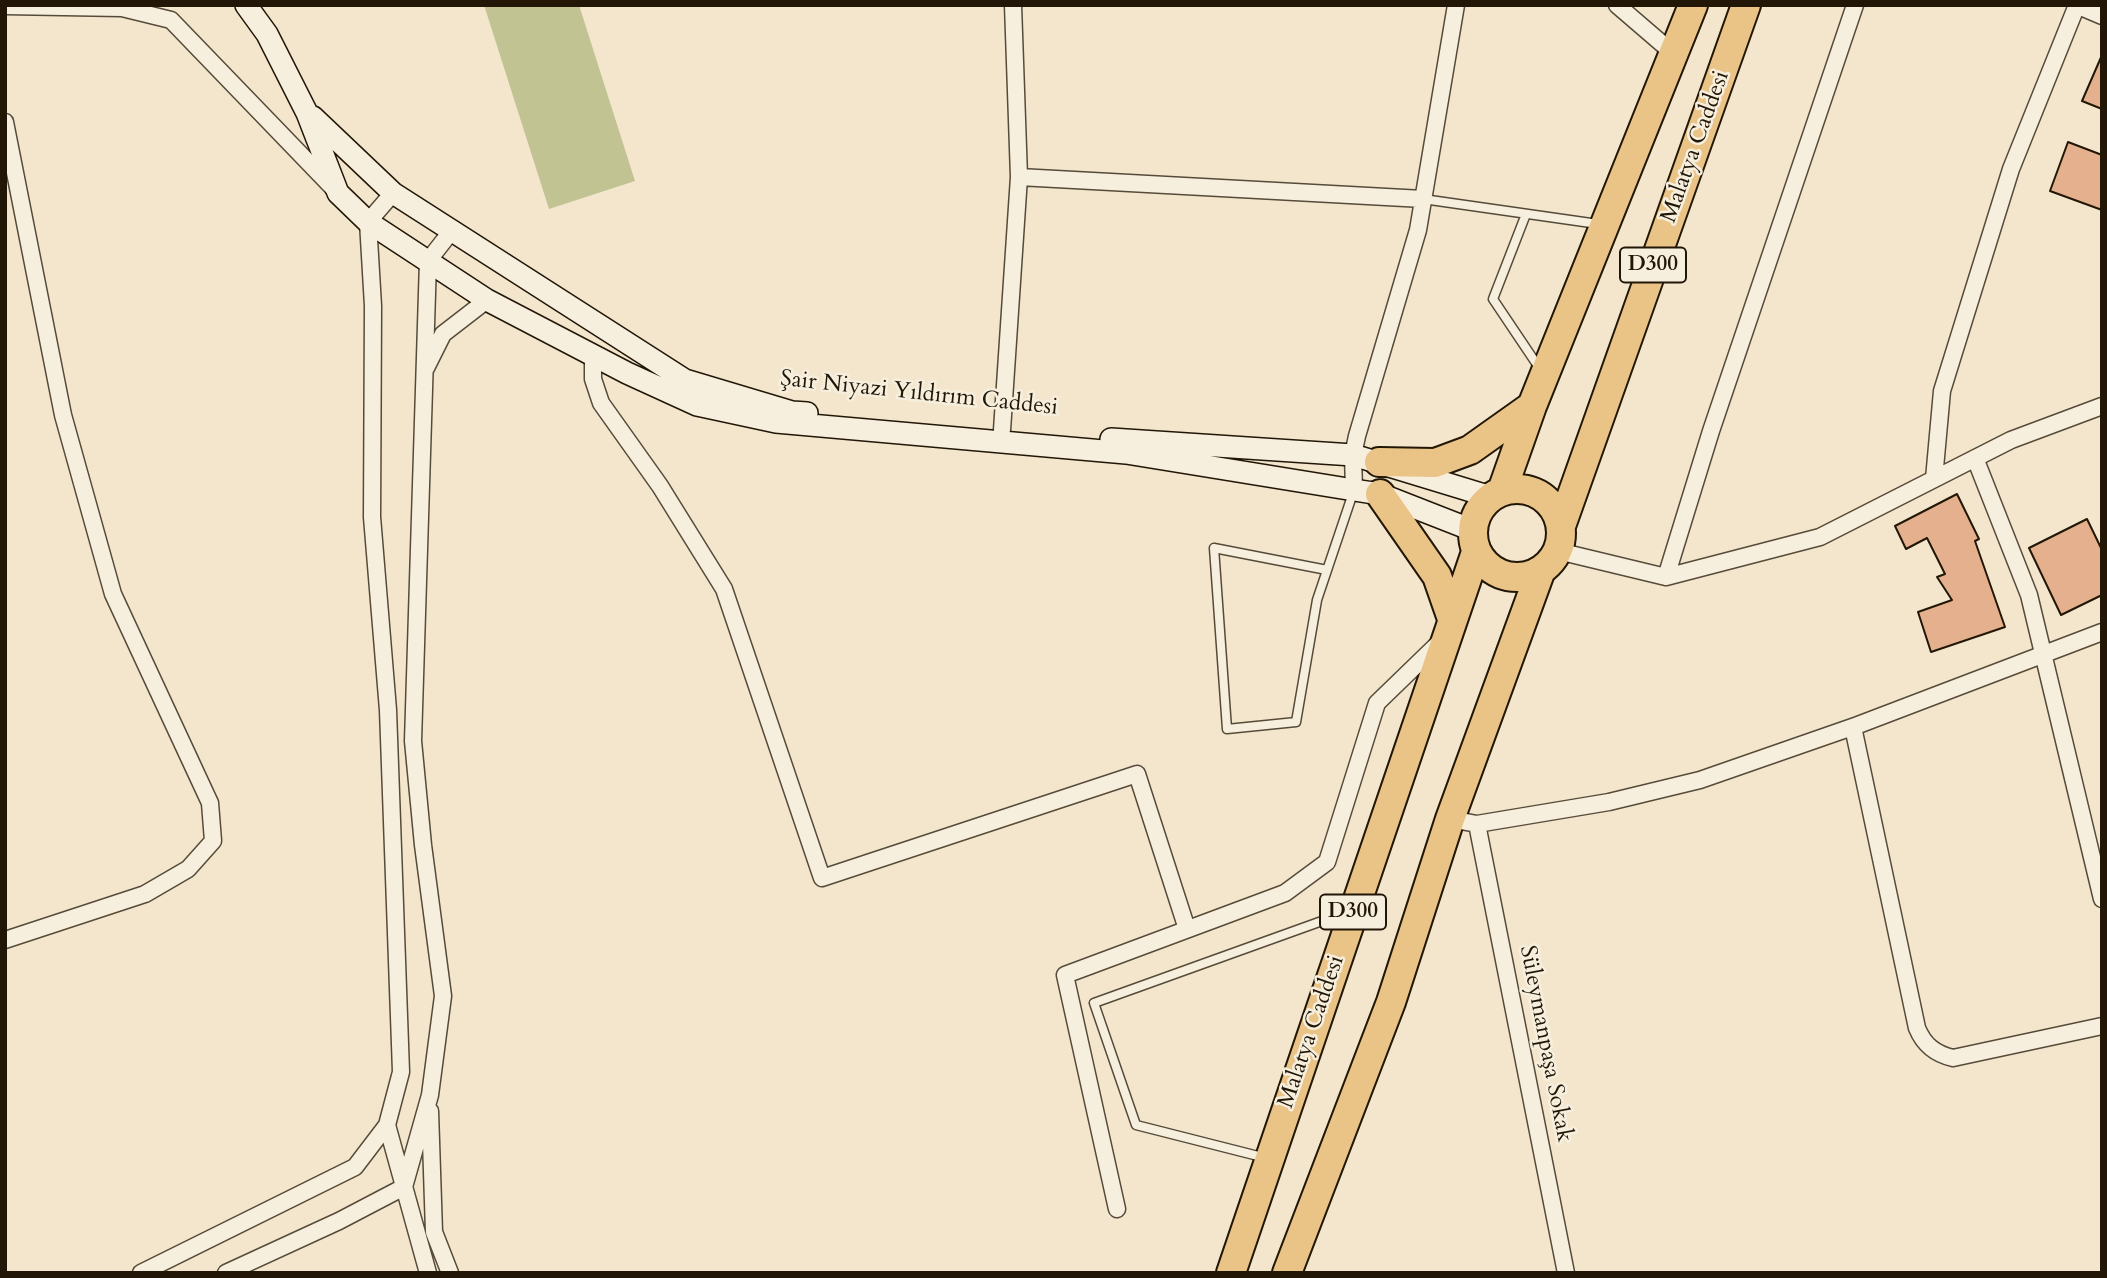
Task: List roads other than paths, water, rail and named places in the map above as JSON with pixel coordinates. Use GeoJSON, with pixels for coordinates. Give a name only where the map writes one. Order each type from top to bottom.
{"type":"FeatureCollection","features":[{"type":"Feature","properties":{"kind":"highway","name":"D300"},"geometry":{"type":"LineString","coordinates":[[1496,494],[1692,5]]}},
{"type":"Feature","properties":{"kind":"highway","name":"Malatya Caddesi"},"geometry":{"type":"LineString","coordinates":[[1287,1273],[1464,821],[1553,549],[1746,5]]}},
{"type":"Feature","properties":{"kind":"highway"},"geometry":{"type":"LineString","coordinates":[[1366,459],[1435,463],[1470,450],[1532,406]]}},
{"type":"Feature","properties":{"kind":"highway"},"geometry":{"type":"LineString","coordinates":[[1528,490],[1540,495],[1550,503],[1553,549],[1527,576],[1505,576],[1485,565],[1474,541],[1478,512],[1496,494],[1528,490]]}},
{"type":"Feature","properties":{"kind":"highway"},"geometry":{"type":"LineString","coordinates":[[1367,492],[1437,576],[1449,627]]}},
{"type":"Feature","properties":{"kind":"highway","name":"Malatya Caddesi"},"geometry":{"type":"LineString","coordinates":[[1231,1273],[1449,627],[1474,541]]}},
{"type":"Feature","properties":{"kind":"street"},"geometry":{"type":"LineString","coordinates":[[246,5],[267,34],[307,113],[338,193]]}},
{"type":"Feature","properties":{"kind":"street"},"geometry":{"type":"LineString","coordinates":[[1002,430],[1019,177],[1013,5]]}},
{"type":"Feature","properties":{"kind":"street"},"geometry":{"type":"LineString","coordinates":[[1367,492],[1366,459],[1418,230],[1456,5]]}},
{"type":"Feature","properties":{"kind":"street"},"geometry":{"type":"LineString","coordinates":[[1617,5],[1674,54]]}},
{"type":"Feature","properties":{"kind":"street"},"geometry":{"type":"LineString","coordinates":[[1666,577],[1711,431],[1855,5]]}},
{"type":"Feature","properties":{"kind":"street"},"geometry":{"type":"LineString","coordinates":[[1934,479],[1942,391],[2011,170],[2076,5],[2102,16]]}},
{"type":"Feature","properties":{"kind":"street"},"geometry":{"type":"LineString","coordinates":[[5,6],[122,8],[171,20],[368,222],[487,300],[697,405],[776,422],[1126,453],[1367,492],[1474,541]]}},
{"type":"Feature","properties":{"kind":"street","name":"Şair Niyazi Yıldırım Caddesi"},"geometry":{"type":"LineString","coordinates":[[307,113],[393,193],[685,380],[792,412],[1366,459],[1496,494]]}},
{"type":"Feature","properties":{"kind":"street"},"geometry":{"type":"LineString","coordinates":[[5,122],[63,415],[113,593],[210,803],[213,841],[188,869],[145,894],[5,940]]}},
{"type":"Feature","properties":{"kind":"street"},"geometry":{"type":"LineString","coordinates":[[1019,177],[1423,199]]}},
{"type":"Feature","properties":{"kind":"street"},"geometry":{"type":"LineString","coordinates":[[141,1273],[355,1167],[387,1125],[401,1072],[388,710],[372,517],[373,306],[368,222],[393,193]]}},
{"type":"Feature","properties":{"kind":"street"},"geometry":{"type":"LineString","coordinates":[[226,1273],[339,1221],[404,1187],[430,1095],[443,996],[423,845],[413,741],[422,376],[428,261],[453,229]]}},
{"type":"Feature","properties":{"kind":"street"},"geometry":{"type":"LineString","coordinates":[[422,376],[443,334],[487,300]]}},
{"type":"Feature","properties":{"kind":"street"},"geometry":{"type":"LineString","coordinates":[[593,354],[593,379],[601,403],[660,486],[724,589],[822,878],[1138,774],[1187,929]]}},
{"type":"Feature","properties":{"kind":"street"},"geometry":{"type":"LineString","coordinates":[[1553,549],[1666,577],[1820,537],[1975,458],[2101,405]]}},
{"type":"Feature","properties":{"kind":"street"},"geometry":{"type":"LineString","coordinates":[[1975,458],[2029,595],[2102,898]]}},
{"type":"Feature","properties":{"kind":"street"},"geometry":{"type":"LineString","coordinates":[[1118,1209],[1065,975],[1285,893],[1327,862],[1377,703],[1449,627]]}},
{"type":"Feature","properties":{"kind":"street"},"geometry":{"type":"LineString","coordinates":[[1464,821],[1609,802],[1700,780],[1853,727],[2102,632]]}},
{"type":"Feature","properties":{"kind":"street"},"geometry":{"type":"LineString","coordinates":[[1853,727],[1917,1028],[1926,1045],[1943,1056],[1953,1058],[2102,1026]]}},
{"type":"Feature","properties":{"kind":"street","name":"Süleymanpaşa Sokak"},"geometry":{"type":"LineString","coordinates":[[1464,821],[1566,1273]]}},
{"type":"Feature","properties":{"kind":"street"},"geometry":{"type":"LineString","coordinates":[[430,1095],[434,1232],[450,1273]]}},
{"type":"Feature","properties":{"kind":"street"},"geometry":{"type":"LineString","coordinates":[[387,1125],[428,1273]]}},
{"type":"Feature","properties":{"kind":"lane"},"geometry":{"type":"LineString","coordinates":[[1423,199],[1605,225]]}},
{"type":"Feature","properties":{"kind":"lane"},"geometry":{"type":"LineString","coordinates":[[1526,214],[1493,299],[1544,376]]}},
{"type":"Feature","properties":{"kind":"lane"},"geometry":{"type":"LineString","coordinates":[[1327,570],[1214,548],[1227,729],[1296,722],[1317,600],[1327,570],[1367,492]]}},
{"type":"Feature","properties":{"kind":"lane"},"geometry":{"type":"LineString","coordinates":[[1269,1159],[1136,1125],[1094,1003],[1353,910]]}}]}
